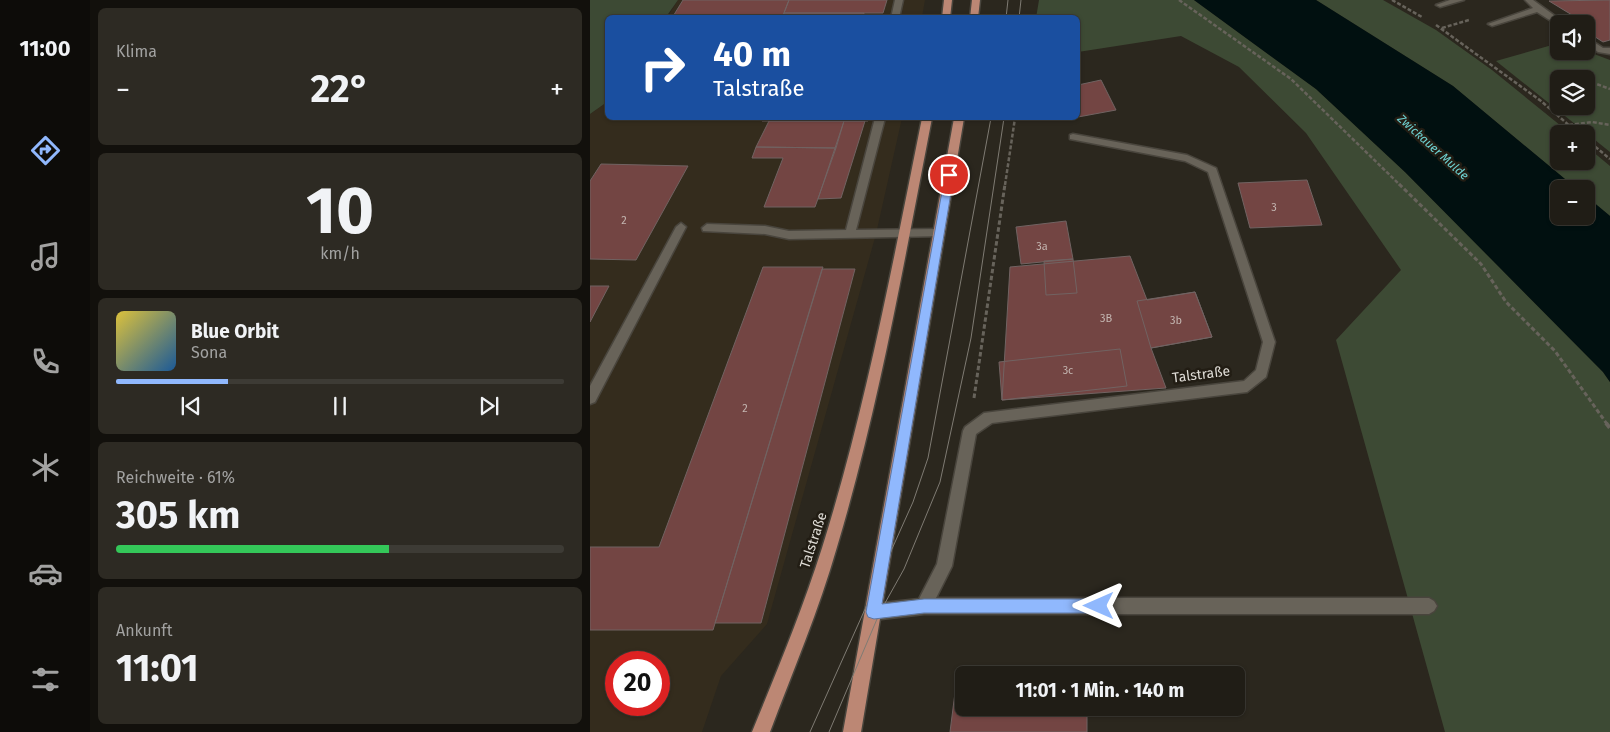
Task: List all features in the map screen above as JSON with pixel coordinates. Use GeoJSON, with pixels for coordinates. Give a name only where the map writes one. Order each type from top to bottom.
{"type":"FeatureCollection","features":[{"type":"Feature","properties":{"kind":"main road"},"geometry":{"type":"LineString","coordinates":[[946,15],[948,0]]}},
{"type":"Feature","properties":{"kind":"main road"},"geometry":{"type":"LineString","coordinates":[[974,15],[976,0]]}},
{"type":"Feature","properties":{"kind":"main road","name":"Talstraße"},"geometry":{"type":"LineString","coordinates":[[761,732],[811,602],[837,525],[854,462],[904,234],[927,120]]}},
{"type":"Feature","properties":{"kind":"main road"},"geometry":{"type":"LineString","coordinates":[[852,732],[960,120]]}},
{"type":"Feature","properties":{"kind":"lane"},"geometry":{"type":"LineString","coordinates":[[896,15],[899,0]]}},
{"type":"Feature","properties":{"kind":"lane"},"geometry":{"type":"LineString","coordinates":[[1440,5],[1460,0]]}},
{"type":"Feature","properties":{"kind":"lane"},"geometry":{"type":"LineString","coordinates":[[1529,1],[1550,16]]}},
{"type":"Feature","properties":{"kind":"lane"},"geometry":{"type":"LineString","coordinates":[[1492,24],[1538,9]]}},
{"type":"Feature","properties":{"kind":"lane"},"geometry":{"type":"LineString","coordinates":[[1595,46],[1601,50],[1610,51]]}},
{"type":"Feature","properties":{"kind":"lane"},"geometry":{"type":"LineString","coordinates":[[850,234],[879,120]]}},
{"type":"Feature","properties":{"kind":"lane","name":"Talstraße"},"geometry":{"type":"LineString","coordinates":[[970,431],[989,417],[1247,386],[1262,373],[1269,342],[1212,170],[1187,158],[1073,137]]}},
{"type":"Feature","properties":{"kind":"lane"},"geometry":{"type":"LineString","coordinates":[[590,398],[681,227]]}},
{"type":"Feature","properties":{"kind":"lane"},"geometry":{"type":"LineString","coordinates":[[707,228],[765,230],[789,235],[939,233]]}},
{"type":"Feature","properties":{"kind":"lane"},"geometry":{"type":"LineString","coordinates":[[924,606],[944,566],[970,431]]}},
{"type":"Feature","properties":{"kind":"lane"},"geometry":{"type":"LineString","coordinates":[[874,612],[924,606],[1429,606]]}},
{"type":"Feature","properties":{"kind":"path"},"geometry":{"type":"LineString","coordinates":[[1179,0],[1291,79],[1481,264],[1506,302],[1555,351],[1610,428]]}},
{"type":"Feature","properties":{"kind":"path"},"geometry":{"type":"LineString","coordinates":[[1392,0],[1426,18]]}},
{"type":"Feature","properties":{"kind":"path"},"geometry":{"type":"LineString","coordinates":[[1434,23],[1541,101],[1569,125],[1592,122],[1610,124]]}},
{"type":"Feature","properties":{"kind":"path"},"geometry":{"type":"LineString","coordinates":[[1595,83],[1610,89]]}},
{"type":"Feature","properties":{"kind":"path"},"geometry":{"type":"LineString","coordinates":[[970,431],[1015,120]]}},
{"type":"Feature","properties":{"kind":"path"},"geometry":{"type":"LineString","coordinates":[[1595,147],[1610,159]]}},
{"type":"Feature","properties":{"kind":"shaded area"},"geometry":{"type":"Polygon","coordinates":[[[678,0],[925,0],[922,15],[669,15],[678,0]]]}},
{"type":"Feature","properties":{"kind":"shaded area"},"geometry":{"type":"Polygon","coordinates":[[[605,103],[605,120],[902,120],[876,234],[767,624],[721,676],[702,732],[590,732],[590,114],[605,103]]]}},
{"type":"Feature","properties":{"kind":"green space"},"geometry":{"type":"Polygon","coordinates":[[[590,0],[678,0],[667,15],[605,15],[605,103],[590,114],[590,0]]]}},
{"type":"Feature","properties":{"kind":"green space"},"geometry":{"type":"Polygon","coordinates":[[[1039,0],[1194,0],[1316,89],[1405,172],[1603,372],[1610,382],[1610,732],[1445,732],[1336,340],[1401,270],[1306,133],[1239,67],[1181,36],[1080,52],[1080,15],[1036,15],[1039,0]]]}},
{"type":"Feature","properties":{"kind":"green space"},"geometry":{"type":"Polygon","coordinates":[[[1316,0],[1383,0],[1436,30],[1492,70],[1560,125],[1550,125],[1550,167],[1453,86],[1316,0]]]}},
{"type":"Feature","properties":{"kind":"green space"},"geometry":{"type":"Polygon","coordinates":[[[1550,46],[1550,60],[1595,60],[1595,54],[1610,60],[1610,152],[1595,140],[1595,125],[1576,125],[1564,115],[1595,115],[1595,70],[1550,70],[1550,104],[1496,61],[1550,46]]]}},
{"type":"Feature","properties":{"kind":"green space"},"geometry":{"type":"Polygon","coordinates":[[[1595,154],[1610,166],[1610,216],[1595,204],[1595,180],[1566,180],[1554,170],[1595,170],[1595,154]]]}},
{"type":"Feature","properties":{"kind":"water","name":"Zwickauer Mulde"},"geometry":{"type":"Polygon","coordinates":[[[1194,0],[1316,0],[1453,86],[1550,167],[1550,170],[1554,170],[1566,180],[1550,180],[1550,225],[1595,225],[1595,204],[1610,216],[1610,382],[1603,372],[1405,172],[1316,89],[1194,0]]]}},
{"type":"Feature","properties":{"kind":"building"},"geometry":{"type":"Polygon","coordinates":[[[683,0],[789,0],[783,15],[674,15],[683,0]]]}},
{"type":"Feature","properties":{"kind":"building"},"geometry":{"type":"Polygon","coordinates":[[[789,0],[887,0],[883,13],[784,13],[789,0]]]}},
{"type":"Feature","properties":{"kind":"building"},"geometry":{"type":"Polygon","coordinates":[[[1610,0],[1610,40],[1603,42],[1595,37],[1595,15],[1572,15],[1549,1],[1610,0]]]}},
{"type":"Feature","properties":{"kind":"building"},"geometry":{"type":"Polygon","coordinates":[[[784,13],[864,13],[864,15],[783,15],[784,13]]]}},
{"type":"Feature","properties":{"kind":"building"},"geometry":{"type":"Polygon","coordinates":[[[1101,80],[1116,110],[1080,117],[1080,85],[1101,80]]]}},
{"type":"Feature","properties":{"kind":"building"},"geometry":{"type":"Polygon","coordinates":[[[763,120],[825,120],[825,121],[763,120]]]}},
{"type":"Feature","properties":{"kind":"building"},"geometry":{"type":"Polygon","coordinates":[[[825,120],[868,120],[868,121],[825,120]]]}},
{"type":"Feature","properties":{"kind":"building"},"geometry":{"type":"Polygon","coordinates":[[[769,121],[844,121],[836,148],[756,147],[769,121]]]}},
{"type":"Feature","properties":{"kind":"building"},"geometry":{"type":"Polygon","coordinates":[[[844,121],[865,121],[841,198],[818,199],[844,121]]]}},
{"type":"Feature","properties":{"kind":"building"},"geometry":{"type":"Polygon","coordinates":[[[756,147],[836,148],[815,207],[764,207],[783,158],[752,158],[756,147]]]}},
{"type":"Feature","properties":{"kind":"building"},"geometry":{"type":"Polygon","coordinates":[[[601,164],[688,166],[636,260],[590,259],[590,181],[601,164]]]}},
{"type":"Feature","properties":{"kind":"building"},"geometry":{"type":"Polygon","coordinates":[[[1307,180],[1322,225],[1250,228],[1238,183],[1307,180]]]}},
{"type":"Feature","properties":{"kind":"building"},"geometry":{"type":"Polygon","coordinates":[[[1066,221],[1073,259],[1021,264],[1016,227],[1066,221]]]}},
{"type":"Feature","properties":{"kind":"building"},"geometry":{"type":"Polygon","coordinates":[[[1130,256],[1147,300],[1195,292],[1212,337],[1151,348],[1166,388],[1002,400],[1010,267],[1130,256]]]}},
{"type":"Feature","properties":{"kind":"building"},"geometry":{"type":"Polygon","coordinates":[[[1073,259],[1077,293],[1046,295],[1044,261],[1073,259]]]}},
{"type":"Feature","properties":{"kind":"building"},"geometry":{"type":"Polygon","coordinates":[[[763,267],[823,267],[713,630],[590,630],[590,547],[659,547],[763,267]]]}},
{"type":"Feature","properties":{"kind":"building"},"geometry":{"type":"Polygon","coordinates":[[[822,269],[855,269],[761,623],[715,623],[822,269]]]}},
{"type":"Feature","properties":{"kind":"building"},"geometry":{"type":"Polygon","coordinates":[[[590,286],[609,286],[590,322],[590,286]]]}},
{"type":"Feature","properties":{"kind":"building"},"geometry":{"type":"Polygon","coordinates":[[[1195,292],[1212,337],[1151,348],[1137,301],[1195,292]]]}},
{"type":"Feature","properties":{"kind":"building"},"geometry":{"type":"Polygon","coordinates":[[[1120,349],[1127,386],[1002,400],[999,362],[1120,349]]]}},
{"type":"Feature","properties":{"kind":"building"},"geometry":{"type":"Polygon","coordinates":[[[955,693],[955,716],[1087,716],[1087,732],[950,732],[955,693]]]}},
{"type":"Feature","properties":{"kind":"tram line"},"geometry":{"type":"LineString","coordinates":[[1006,15],[1008,0]]}},
{"type":"Feature","properties":{"kind":"tram line"},"geometry":{"type":"LineString","coordinates":[[1019,15],[1021,0]]}},
{"type":"Feature","properties":{"kind":"tram line"},"geometry":{"type":"LineString","coordinates":[[810,732],[913,502],[928,458],[991,120]]}},
{"type":"Feature","properties":{"kind":"tram line"},"geometry":{"type":"LineString","coordinates":[[829,732],[880,612],[904,569],[940,482],[971,338],[1004,120]]}},
{"type":"Feature","properties":{"kind":"route"},"geometry":{"type":"LineString","coordinates":[[949,175],[874,612],[924,606],[1099,606]]}}]}
